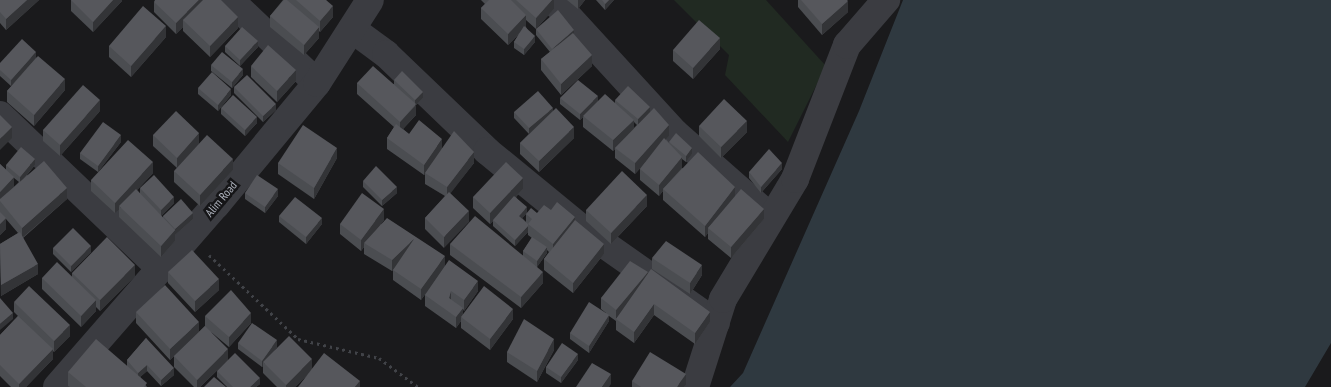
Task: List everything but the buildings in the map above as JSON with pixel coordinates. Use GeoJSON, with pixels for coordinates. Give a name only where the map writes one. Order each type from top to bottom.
{"type":"FeatureCollection","features":[{"type":"Feature","properties":{"kind":"street"},"geometry":{"type":"LineString","coordinates":[[230,0],[317,82]]}},
{"type":"Feature","properties":{"kind":"street","name":"Alim Road"},"geometry":{"type":"LineString","coordinates":[[57,387],[189,237],[317,82],[370,0]]}},
{"type":"Feature","properties":{"kind":"street"},"geometry":{"type":"LineString","coordinates":[[553,0],[676,133],[772,218]]}},
{"type":"Feature","properties":{"kind":"street"},"geometry":{"type":"LineString","coordinates":[[695,387],[723,300],[795,179],[847,44],[886,0]]}},
{"type":"Feature","properties":{"kind":"street"},"geometry":{"type":"LineString","coordinates":[[352,30],[386,54],[487,151],[581,228],[716,323]]}},
{"type":"Feature","properties":{"kind":"street"},"geometry":{"type":"LineString","coordinates":[[0,115],[161,268]]}},
{"type":"Feature","properties":{"kind":"path"},"geometry":{"type":"LineString","coordinates":[[189,237],[298,339],[379,358],[418,387]]}},
{"type":"Feature","properties":{"kind":"shaded area"},"geometry":{"type":"Polygon","coordinates":[[[674,0],[766,0],[826,66],[788,142],[725,75],[729,55],[674,0]]]}},
{"type":"Feature","properties":{"kind":"shaded area"},"geometry":{"type":"Polygon","coordinates":[[[903,0],[1331,0],[1331,343],[1305,387],[730,387],[743,373],[859,111],[903,0]]]}}]}
